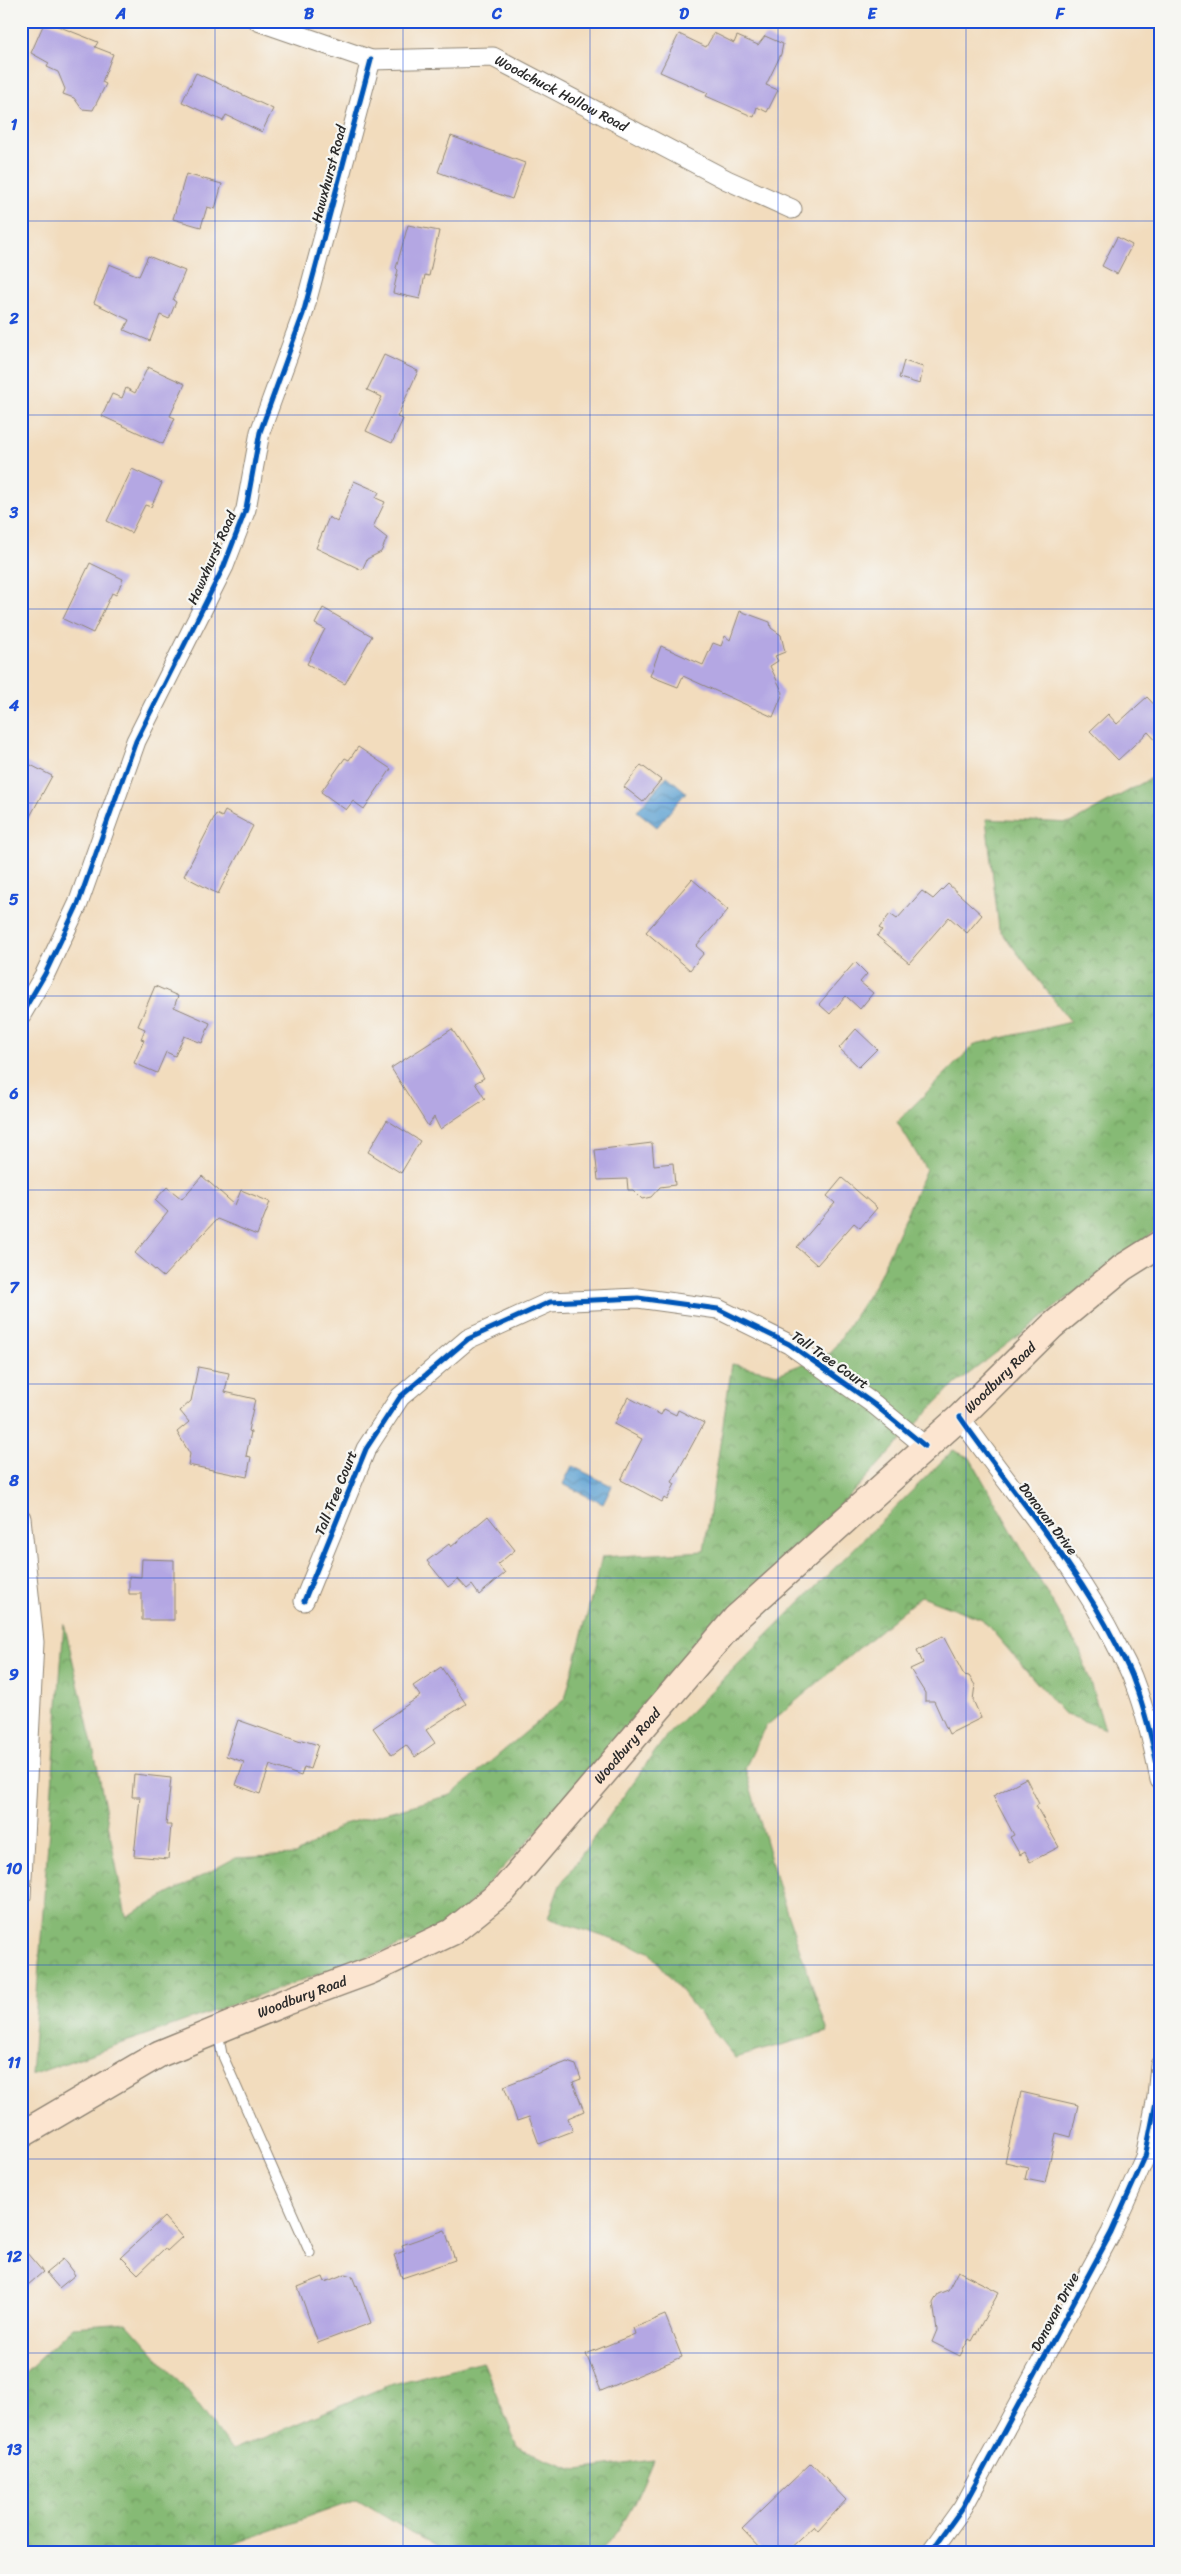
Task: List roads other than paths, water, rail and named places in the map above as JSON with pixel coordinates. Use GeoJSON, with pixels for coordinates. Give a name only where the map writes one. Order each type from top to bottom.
{"type":"FeatureCollection","features":[{"type":"Feature","properties":{"kind":"main road","name":"Woodbury Road"},"geometry":{"type":"LineString","coordinates":[[21,2135],[159,2054],[286,2002],[370,1971],[452,1932],[503,1890],[736,1618],[960,1416],[1052,1326],[1122,1268],[1160,1244]]}},
{"type":"Feature","properties":{"kind":"street","name":"Woodchuck Hollow Road"},"geometry":{"type":"LineString","coordinates":[[258,21],[371,60],[492,57],[727,180],[792,209]]}},
{"type":"Feature","properties":{"kind":"street","name":"Hawxhurst Road"},"geometry":{"type":"LineString","coordinates":[[21,1015],[45,974],[78,904],[136,741],[224,566],[246,508],[260,432],[304,314],[371,60]]}},
{"type":"Feature","properties":{"kind":"street","name":"Tall Tree Court"},"geometry":{"type":"LineString","coordinates":[[304,1601],[366,1449],[400,1397],[468,1339],[550,1302],[638,1298],[718,1309],[789,1344],[875,1405],[925,1446]]}},
{"type":"Feature","properties":{"kind":"street","name":"Donovan Drive"},"geometry":{"type":"LineString","coordinates":[[960,1416],[1001,1476],[1062,1554],[1104,1621],[1134,1681],[1156,1755],[1160,1780]]}},
{"type":"Feature","properties":{"kind":"street"},"geometry":{"type":"LineString","coordinates":[[22,1528],[34,1642],[22,1887]]}},
{"type":"Feature","properties":{"kind":"street","name":"Donovan Drive"},"geometry":{"type":"LineString","coordinates":[[930,2553],[963,2507],[1152,2160],[1160,2065]]}},
{"type":"Feature","properties":{"kind":"lane"},"geometry":{"type":"LineString","coordinates":[[217,2030],[222,2054],[310,2253]]}},
{"type":"Feature","properties":{"kind":"water"},"geometry":{"type":"Polygon","coordinates":[[[667,776],[686,792],[657,827],[637,811],[667,776]]]}},
{"type":"Feature","properties":{"kind":"water"},"geometry":{"type":"Polygon","coordinates":[[[572,1466],[612,1486],[603,1504],[563,1484],[572,1466]]]}}]}
